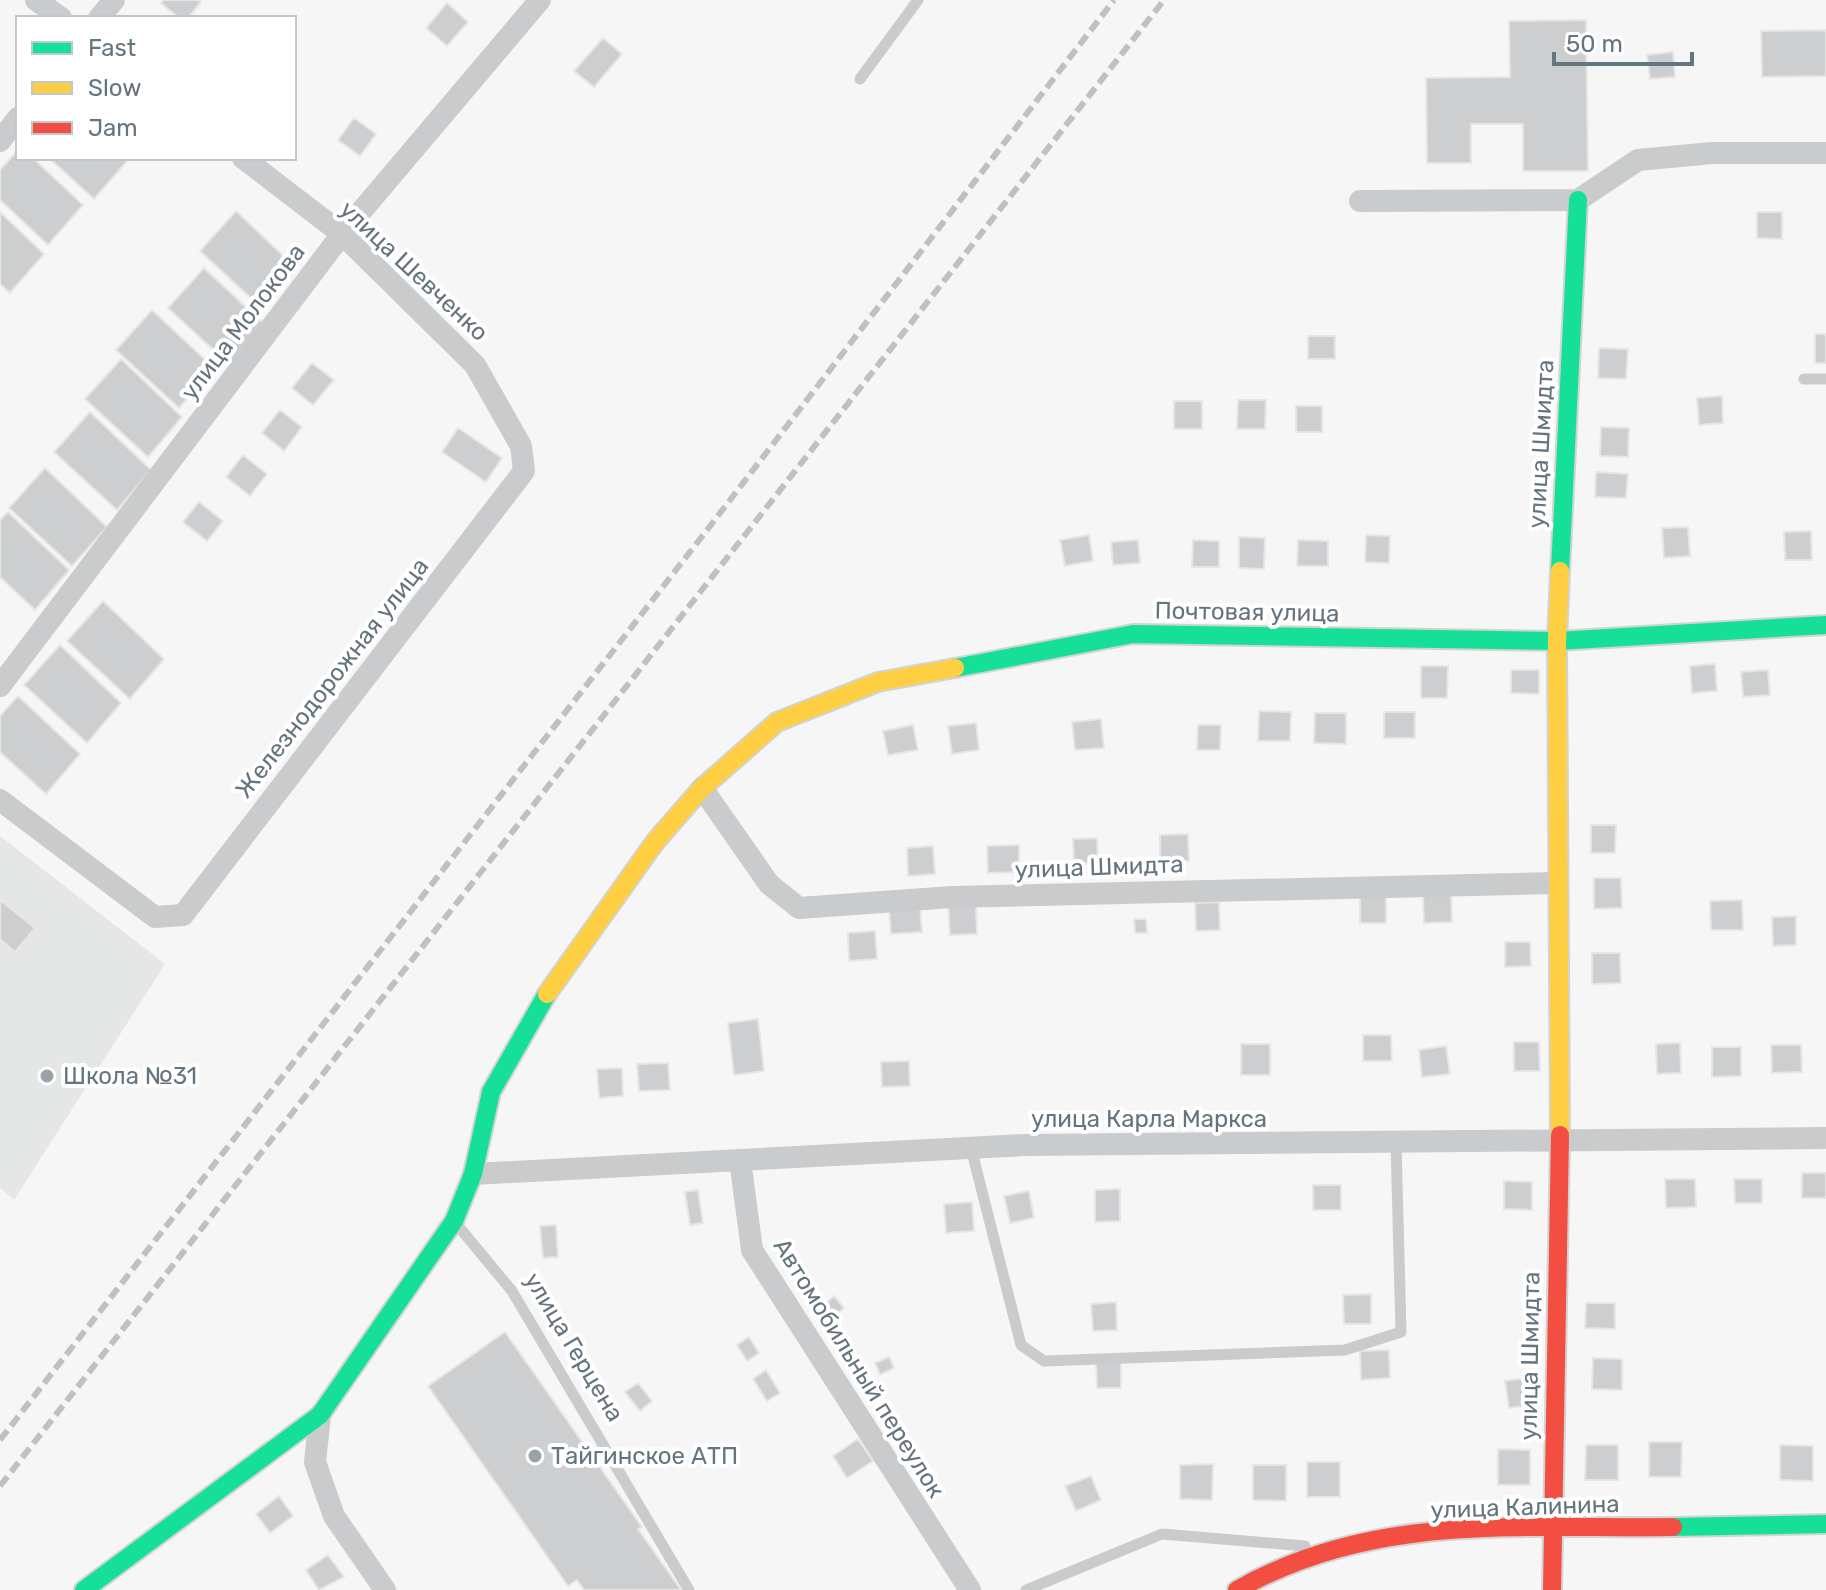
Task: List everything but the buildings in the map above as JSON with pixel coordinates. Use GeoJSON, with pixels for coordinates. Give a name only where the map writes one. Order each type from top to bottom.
{"type":"FeatureCollection","features":[{"type":"Feature","properties":{"kind":"street"},"geometry":{"type":"LineString","coordinates":[[36,0],[58,16]]}},
{"type":"Feature","properties":{"kind":"street"},"geometry":{"type":"LineString","coordinates":[[101,16],[114,0]]}},
{"type":"Feature","properties":{"kind":"street","name":"улица Молокова"},"geometry":{"type":"LineString","coordinates":[[0,686],[342,234],[540,0]]}},
{"type":"Feature","properties":{"kind":"street"},"geometry":{"type":"LineString","coordinates":[[0,141],[16,121]]}},
{"type":"Feature","properties":{"kind":"street"},"geometry":{"type":"LineString","coordinates":[[1360,201],[1578,200],[1638,160],[1712,153],[1826,153]]}},
{"type":"Feature","properties":{"kind":"street","name":"улица Шевченко"},"geometry":{"type":"LineString","coordinates":[[246,160],[342,234],[475,365],[521,446]]}},
{"type":"Feature","properties":{"kind":"street","name":"улица Шмидта"},"geometry":{"type":"LineString","coordinates":[[1552,1590],[1560,1143],[1556,883],[1557,641],[1578,200]]}},
{"type":"Feature","properties":{"kind":"street","name":"Железнодорожная улица"},"geometry":{"type":"LineString","coordinates":[[0,800],[155,917],[183,915],[524,471],[521,446]]}},
{"type":"Feature","properties":{"kind":"street","name":"Почтовая улица"},"geometry":{"type":"LineString","coordinates":[[84,1590],[320,1415],[454,1221],[473,1174],[491,1092],[555,980],[655,842],[702,788],[777,722],[878,682],[1133,634],[1557,641],[1826,625]]}},
{"type":"Feature","properties":{"kind":"street","name":"улица Шмидта"},"geometry":{"type":"LineString","coordinates":[[702,788],[769,884],[799,908],[952,897],[1556,883]]}},
{"type":"Feature","properties":{"kind":"street","name":"улица Карла Маркса"},"geometry":{"type":"LineString","coordinates":[[473,1174],[971,1148],[1826,1138]]}},
{"type":"Feature","properties":{"kind":"street","name":"Автомобильный переулок"},"geometry":{"type":"LineString","coordinates":[[740,1160],[752,1250],[970,1590]]}},
{"type":"Feature","properties":{"kind":"street"},"geometry":{"type":"LineString","coordinates":[[320,1415],[315,1462],[334,1516],[385,1590]]}},
{"type":"Feature","properties":{"kind":"street","name":"улица Калинина"},"geometry":{"type":"LineString","coordinates":[[1237,1590],[1293,1559],[1329,1548],[1464,1530],[1826,1524]]}},
{"type":"Feature","properties":{"kind":"lane"},"geometry":{"type":"LineString","coordinates":[[860,79],[918,0]]}},
{"type":"Feature","properties":{"kind":"lane"},"geometry":{"type":"LineString","coordinates":[[1804,379],[1826,379]]}},
{"type":"Feature","properties":{"kind":"lane"},"geometry":{"type":"LineString","coordinates":[[971,1148],[1021,1345],[1044,1361],[1345,1350],[1401,1332],[1396,1143]]}},
{"type":"Feature","properties":{"kind":"lane","name":"улица Герцена"},"geometry":{"type":"LineString","coordinates":[[454,1221],[512,1291],[689,1590]]}},
{"type":"Feature","properties":{"kind":"lane"},"geometry":{"type":"LineString","coordinates":[[1026,1590],[1162,1534],[1329,1548]]}},
{"type":"Feature","properties":{"kind":"shaded area","name":"Школа №31"},"geometry":{"type":"Polygon","coordinates":[[[0,836],[165,964],[14,1200],[0,1188],[0,836]]]}},
{"type":"Feature","properties":{"kind":"railway"},"geometry":{"type":"LineString","coordinates":[[0,1440],[1114,0]]}},
{"type":"Feature","properties":{"kind":"railway"},"geometry":{"type":"LineString","coordinates":[[0,1486],[1164,0]]}},
{"type":"Feature","properties":{"kind":"traffic: fast"},"geometry":{"type":"LineString","coordinates":[[1560,571],[1578,200]]}},
{"type":"Feature","properties":{"kind":"traffic: fast"},"geometry":{"type":"LineString","coordinates":[[955,668],[1133,634],[1557,641],[1826,625]]}},
{"type":"Feature","properties":{"kind":"traffic: fast"},"geometry":{"type":"LineString","coordinates":[[84,1590],[320,1415],[454,1221],[473,1174],[491,1092],[547,994]]}},
{"type":"Feature","properties":{"kind":"traffic: fast"},"geometry":{"type":"LineString","coordinates":[[1673,1527],[1826,1524]]}},
{"type":"Feature","properties":{"kind":"traffic: slow"},"geometry":{"type":"LineString","coordinates":[[1560,571],[1557,641],[1560,1135]]}},
{"type":"Feature","properties":{"kind":"traffic: slow"},"geometry":{"type":"LineString","coordinates":[[547,994],[655,842],[702,788],[777,722],[878,682],[955,668]]}},
{"type":"Feature","properties":{"kind":"traffic: jam"},"geometry":{"type":"LineString","coordinates":[[1552,1590],[1560,1135]]}},
{"type":"Feature","properties":{"kind":"traffic: jam"},"geometry":{"type":"LineString","coordinates":[[1237,1590],[1289,1565],[1341,1548],[1395,1536],[1505,1527],[1673,1527]]}},
{"type":"Feature","properties":{"kind":"place","name":"Школа №31"},"geometry":{"type":"Point","coordinates":[47,1076]}},
{"type":"Feature","properties":{"kind":"place","name":"Тайгинское АТП"},"geometry":{"type":"Point","coordinates":[535,1456]}}]}
